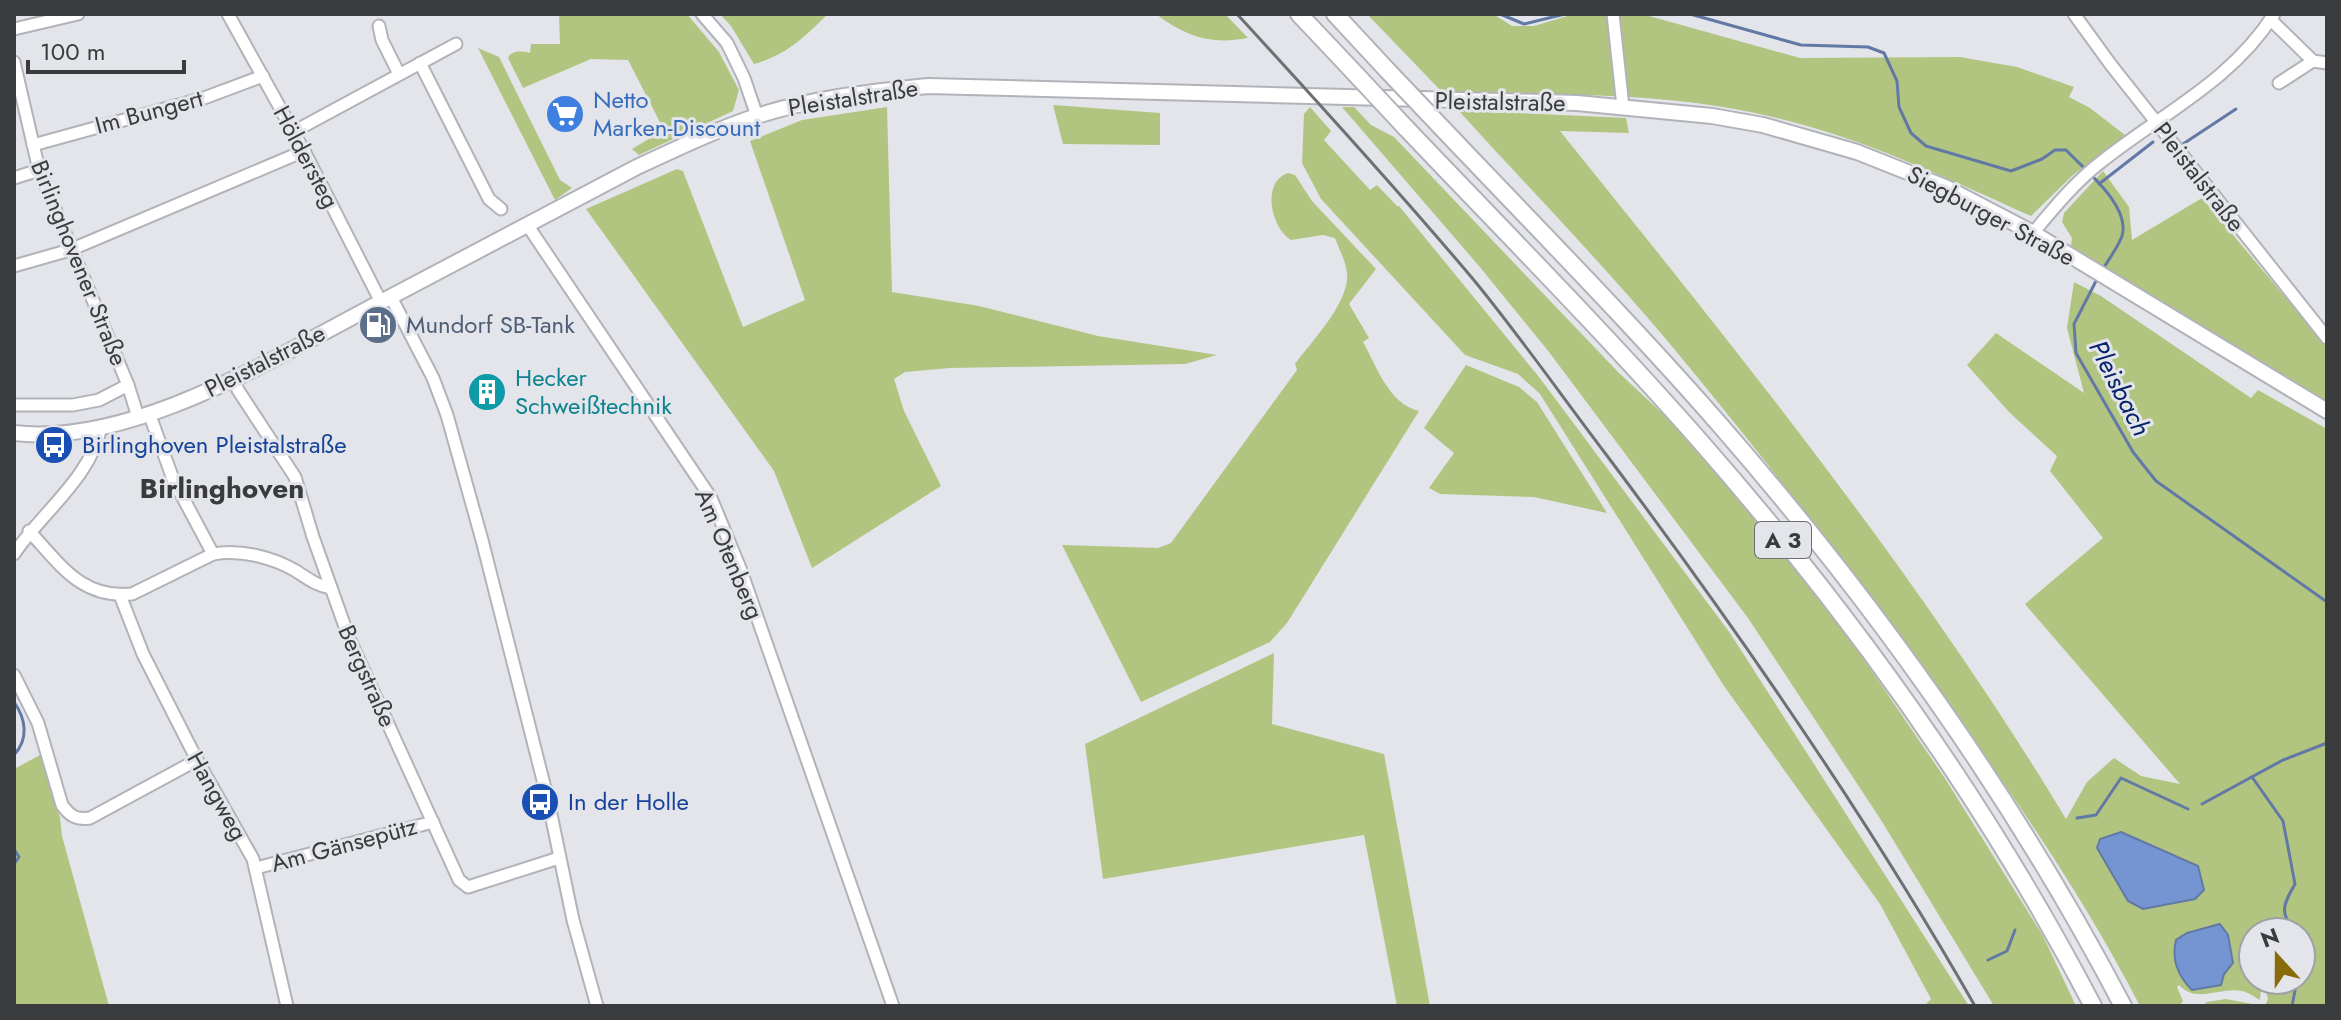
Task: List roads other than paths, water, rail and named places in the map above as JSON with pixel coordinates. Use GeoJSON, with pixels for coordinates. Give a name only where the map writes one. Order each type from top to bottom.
{"type":"FeatureCollection","features":[{"type":"Feature","properties":{"kind":"highway","name":"A 3"},"geometry":{"type":"LineString","coordinates":[[1299,14],[1659,395],[1769,522],[1897,693],[1992,834],[2093,1006]]}},
{"type":"Feature","properties":{"kind":"highway","name":"A 3"},"geometry":{"type":"LineString","coordinates":[[1335,14],[1719,425],[1842,574],[1903,656],[2015,821],[2123,1006]]}},
{"type":"Feature","properties":{"kind":"main road","name":"Pleistalstraße"},"geometry":{"type":"LineString","coordinates":[[14,433],[53,434],[101,426],[143,415],[200,394],[637,167],[757,116],[840,96],[928,86],[1289,94],[1623,107]]}},
{"type":"Feature","properties":{"kind":"main road","name":"Siegburger Straße"},"geometry":{"type":"LineString","coordinates":[[1623,107],[1712,116],[1763,125],[1857,152],[1945,187],[2033,233],[2327,411]]}},
{"type":"Feature","properties":{"kind":"street"},"geometry":{"type":"LineString","coordinates":[[14,29],[78,14]]}},
{"type":"Feature","properties":{"kind":"street","name":"Höldersteg"},"geometry":{"type":"LineString","coordinates":[[228,14],[386,299]]}},
{"type":"Feature","properties":{"kind":"street"},"geometry":{"type":"LineString","coordinates":[[702,14],[727,43],[744,78],[757,116]]}},
{"type":"Feature","properties":{"kind":"street"},"geometry":{"type":"LineString","coordinates":[[1613,14],[1623,107]]}},
{"type":"Feature","properties":{"kind":"street","name":"Pleistalstraße"},"geometry":{"type":"LineString","coordinates":[[2074,14],[2327,338]]}},
{"type":"Feature","properties":{"kind":"street"},"geometry":{"type":"LineString","coordinates":[[2033,233],[2078,181],[2218,78],[2272,17],[2313,61],[2327,63]]}},
{"type":"Feature","properties":{"kind":"street"},"geometry":{"type":"LineString","coordinates":[[379,26],[382,40],[399,74]]}},
{"type":"Feature","properties":{"kind":"street"},"geometry":{"type":"LineString","coordinates":[[293,132],[456,44]]}},
{"type":"Feature","properties":{"kind":"street"},"geometry":{"type":"LineString","coordinates":[[2279,83],[2313,61]]}},
{"type":"Feature","properties":{"kind":"street","name":"Birlinghovener Straße"},"geometry":{"type":"LineString","coordinates":[[14,62],[39,170],[70,250],[128,385],[213,554]]}},
{"type":"Feature","properties":{"kind":"street"},"geometry":{"type":"LineString","coordinates":[[420,63],[489,199],[501,209]]}},
{"type":"Feature","properties":{"kind":"street","name":"Im Bungert"},"geometry":{"type":"LineString","coordinates":[[33,145],[204,98],[263,76]]}},
{"type":"Feature","properties":{"kind":"street"},"geometry":{"type":"LineString","coordinates":[[14,266],[70,250],[304,151]]}},
{"type":"Feature","properties":{"kind":"street"},"geometry":{"type":"LineString","coordinates":[[14,178],[39,170]]}},
{"type":"Feature","properties":{"kind":"street","name":"Am Otenberg"},"geometry":{"type":"LineString","coordinates":[[528,226],[711,498],[740,568],[893,1006]]}},
{"type":"Feature","properties":{"kind":"street"},"geometry":{"type":"LineString","coordinates":[[386,299],[433,378],[447,415],[548,800],[573,920],[597,1006]]}},
{"type":"Feature","properties":{"kind":"street","name":"Bergstraße"},"geometry":{"type":"LineString","coordinates":[[233,378],[295,477],[349,638],[459,880],[468,887],[559,858]]}},
{"type":"Feature","properties":{"kind":"street"},"geometry":{"type":"LineString","coordinates":[[14,405],[73,405],[99,400],[128,385]]}},
{"type":"Feature","properties":{"kind":"street"},"geometry":{"type":"LineString","coordinates":[[14,554],[29,531],[81,470],[98,441],[101,426]]}},
{"type":"Feature","properties":{"kind":"street"},"geometry":{"type":"LineString","coordinates":[[29,531],[79,584],[120,595],[132,594],[213,554],[253,555],[292,569],[321,587],[331,588]]}},
{"type":"Feature","properties":{"kind":"street","name":"Hangweg"},"geometry":{"type":"LineString","coordinates":[[120,595],[143,654],[256,868],[287,1006]]}},
{"type":"Feature","properties":{"kind":"street"},"geometry":{"type":"LineString","coordinates":[[14,675],[38,723],[62,805],[69,815],[79,819],[90,818],[197,760]]}},
{"type":"Feature","properties":{"kind":"street","name":"Am Gänsepütz"},"geometry":{"type":"LineString","coordinates":[[256,868],[433,822]]}},
{"type":"Feature","properties":{"kind":"water"},"geometry":{"type":"Polygon","coordinates":[[[2121,832],[2198,866],[2204,890],[2195,899],[2143,909],[2128,901],[2097,848],[2100,839],[2121,832]]]}},
{"type":"Feature","properties":{"kind":"water"},"geometry":{"type":"Polygon","coordinates":[[[2220,924],[2228,935],[2233,963],[2224,974],[2221,985],[2192,990],[2177,967],[2174,954],[2176,940],[2187,933],[2220,924]]]}},
{"type":"Feature","properties":{"kind":"waterway","name":"Pleisbach"},"geometry":{"type":"LineString","coordinates":[[1199,14],[1211,14]]}},
{"type":"Feature","properties":{"kind":"waterway","name":"Pleisbach"},"geometry":{"type":"LineString","coordinates":[[1500,14],[1524,24],[1565,14]]}},
{"type":"Feature","properties":{"kind":"waterway","name":"Pleisbach"},"geometry":{"type":"LineString","coordinates":[[1690,14],[1801,45],[1868,47],[1884,53],[1897,81],[1899,107],[1911,133],[1926,146],[2011,171],[2042,159],[2055,150],[2066,150],[2104,189],[2120,213],[2122,236],[2103,269]]}},
{"type":"Feature","properties":{"kind":"waterway"},"geometry":{"type":"LineString","coordinates":[[2183,144],[2236,109]]}},
{"type":"Feature","properties":{"kind":"waterway"},"geometry":{"type":"LineString","coordinates":[[2099,184],[2153,142]]}},
{"type":"Feature","properties":{"kind":"waterway","name":"Pleisbach"},"geometry":{"type":"LineString","coordinates":[[2097,279],[2074,324],[2076,353],[2133,452],[2156,481],[2327,602]]}},
{"type":"Feature","properties":{"kind":"waterway"},"geometry":{"type":"LineString","coordinates":[[14,702],[24,729],[22,742],[14,755]]}},
{"type":"Feature","properties":{"kind":"waterway"},"geometry":{"type":"LineString","coordinates":[[2202,804],[2283,760],[2327,743]]}},
{"type":"Feature","properties":{"kind":"waterway"},"geometry":{"type":"LineString","coordinates":[[2252,777],[2283,821],[2295,884],[2284,908],[2286,916]]}},
{"type":"Feature","properties":{"kind":"waterway"},"geometry":{"type":"LineString","coordinates":[[2077,818],[2096,815],[2121,778],[2188,809]]}},
{"type":"Feature","properties":{"kind":"waterway"},"geometry":{"type":"LineString","coordinates":[[14,849],[19,857],[14,864]]}},
{"type":"Feature","properties":{"kind":"waterway"},"geometry":{"type":"LineString","coordinates":[[1988,960],[2007,951],[2015,930]]}},
{"type":"Feature","properties":{"kind":"waterway"},"geometry":{"type":"LineString","coordinates":[[2292,1006],[2294,996]]}},
{"type":"Feature","properties":{"kind":"railway"},"geometry":{"type":"LineString","coordinates":[[1237,14],[1444,245],[1540,365],[1655,520],[1799,724],[1889,863],[1975,1006]]}},
{"type":"Feature","properties":{"kind":"place","name":"Netto Marken-Discount"},"geometry":{"type":"Point","coordinates":[565,114]}},
{"type":"Feature","properties":{"kind":"place","name":"Mundorf SB-Tank"},"geometry":{"type":"Point","coordinates":[378,325]}},
{"type":"Feature","properties":{"kind":"place","name":"Hecker Schweißtechnik"},"geometry":{"type":"Point","coordinates":[487,392]}},
{"type":"Feature","properties":{"kind":"place","name":"Birlinghoven Pleistalstraße"},"geometry":{"type":"Point","coordinates":[54,445]}},
{"type":"Feature","properties":{"kind":"place","name":"In der Holle"},"geometry":{"type":"Point","coordinates":[540,802]}},
{"type":"Feature","properties":{"kind":"district","name":"Birlinghoven"},"geometry":{"type":"Point","coordinates":[222,488]}}]}
